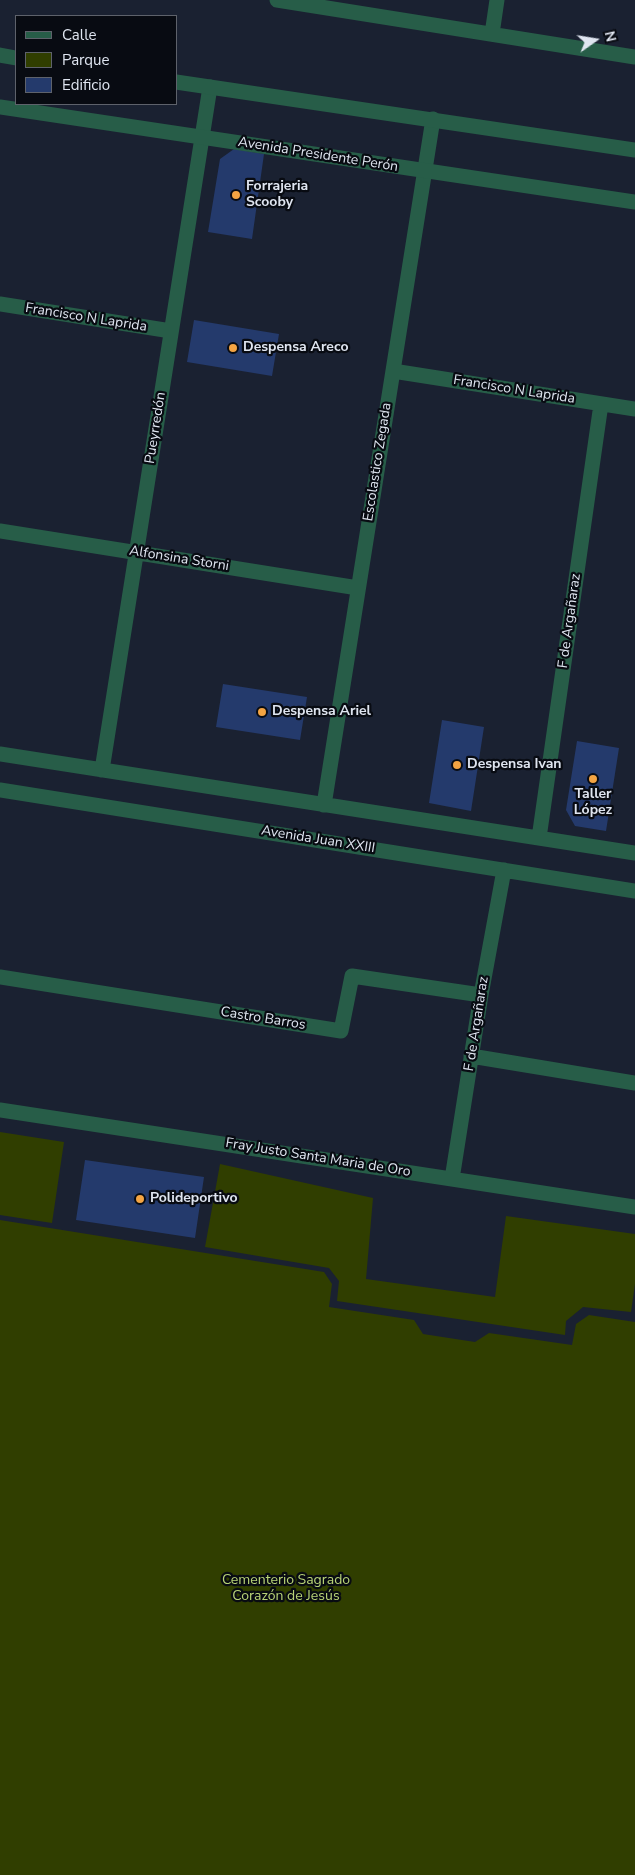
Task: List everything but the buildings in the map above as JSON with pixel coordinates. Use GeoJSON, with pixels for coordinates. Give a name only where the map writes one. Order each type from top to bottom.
{"type":"FeatureCollection","features":[{"type":"Feature","properties":{"kind":"street"},"geometry":{"type":"LineString","coordinates":[[277,0],[635,56]]}},
{"type":"Feature","properties":{"kind":"street"},"geometry":{"type":"LineString","coordinates":[[492,34],[497,0]]}},
{"type":"Feature","properties":{"kind":"street"},"geometry":{"type":"LineString","coordinates":[[0,55],[15,58]]}},
{"type":"Feature","properties":{"kind":"street"},"geometry":{"type":"LineString","coordinates":[[178,82],[635,150]]}},
{"type":"Feature","properties":{"kind":"street","name":"Pueyrredón"},"geometry":{"type":"LineString","coordinates":[[102,770],[210,87]]}},
{"type":"Feature","properties":{"kind":"street","name":"Avenida Presidente Perón"},"geometry":{"type":"LineString","coordinates":[[0,107],[635,202]]}},
{"type":"Feature","properties":{"kind":"street","name":"Escolastico Zegada"},"geometry":{"type":"LineString","coordinates":[[324,805],[433,120]]}},
{"type":"Feature","properties":{"kind":"street","name":"Francisco N Laprida"},"geometry":{"type":"LineString","coordinates":[[0,304],[171,331]]}},
{"type":"Feature","properties":{"kind":"street","name":"Francisco N Laprida"},"geometry":{"type":"LineString","coordinates":[[392,371],[635,409]]}},
{"type":"Feature","properties":{"kind":"street","name":"F de Argañaraz"},"geometry":{"type":"LineString","coordinates":[[539,838],[601,404]]}},
{"type":"Feature","properties":{"kind":"street","name":"Alfonsina Storni"},"geometry":{"type":"LineString","coordinates":[[0,531],[358,588]]}},
{"type":"Feature","properties":{"kind":"street"},"geometry":{"type":"LineString","coordinates":[[0,754],[635,853]]}},
{"type":"Feature","properties":{"kind":"street","name":"Avenida Juan XXIII"},"geometry":{"type":"LineString","coordinates":[[0,790],[635,891]]}},
{"type":"Feature","properties":{"kind":"street","name":"F de Argañaraz"},"geometry":{"type":"LineString","coordinates":[[452,1179],[481,994],[504,870]]}},
{"type":"Feature","properties":{"kind":"street","name":"Castro Barros"},"geometry":{"type":"LineString","coordinates":[[0,977],[341,1031],[352,976],[481,994]]}},
{"type":"Feature","properties":{"kind":"street"},"geometry":{"type":"LineString","coordinates":[[471,1056],[635,1083]]}},
{"type":"Feature","properties":{"kind":"street","name":"Fray Justo Santa Maria de Oro"},"geometry":{"type":"LineString","coordinates":[[0,1110],[635,1207]]}},
{"type":"Feature","properties":{"kind":"green space"},"geometry":{"type":"Polygon","coordinates":[[[0,1132],[64,1142],[52,1223],[0,1215],[0,1132]]]}},
{"type":"Feature","properties":{"kind":"green space"},"geometry":{"type":"Polygon","coordinates":[[[220,1164],[373,1198],[366,1279],[495,1297],[506,1216],[635,1234],[635,1284],[631,1312],[583,1307],[566,1321],[565,1335],[337,1301],[339,1281],[329,1268],[205,1247],[220,1164]]]}},
{"type":"Feature","properties":{"kind":"green space","name":"Cementerio Sagrado Corazón de Jesús"},"geometry":{"type":"Polygon","coordinates":[[[0,1220],[324,1272],[332,1284],[329,1307],[414,1320],[423,1334],[475,1342],[489,1333],[572,1345],[576,1324],[589,1315],[635,1322],[635,1875],[0,1875],[0,1220]]]}},
{"type":"Feature","properties":{"kind":"place","name":"Forrajeria Scooby"},"geometry":{"type":"Point","coordinates":[236,195]}},
{"type":"Feature","properties":{"kind":"place","name":"Despensa Areco"},"geometry":{"type":"Point","coordinates":[233,348]}},
{"type":"Feature","properties":{"kind":"place","name":"Despensa Ariel"},"geometry":{"type":"Point","coordinates":[262,712]}},
{"type":"Feature","properties":{"kind":"place","name":"Despensa Ivan"},"geometry":{"type":"Point","coordinates":[457,765]}},
{"type":"Feature","properties":{"kind":"place","name":"Taller López"},"geometry":{"type":"Point","coordinates":[593,779]}},
{"type":"Feature","properties":{"kind":"place","name":"Polideportivo"},"geometry":{"type":"Point","coordinates":[140,1199]}}]}
